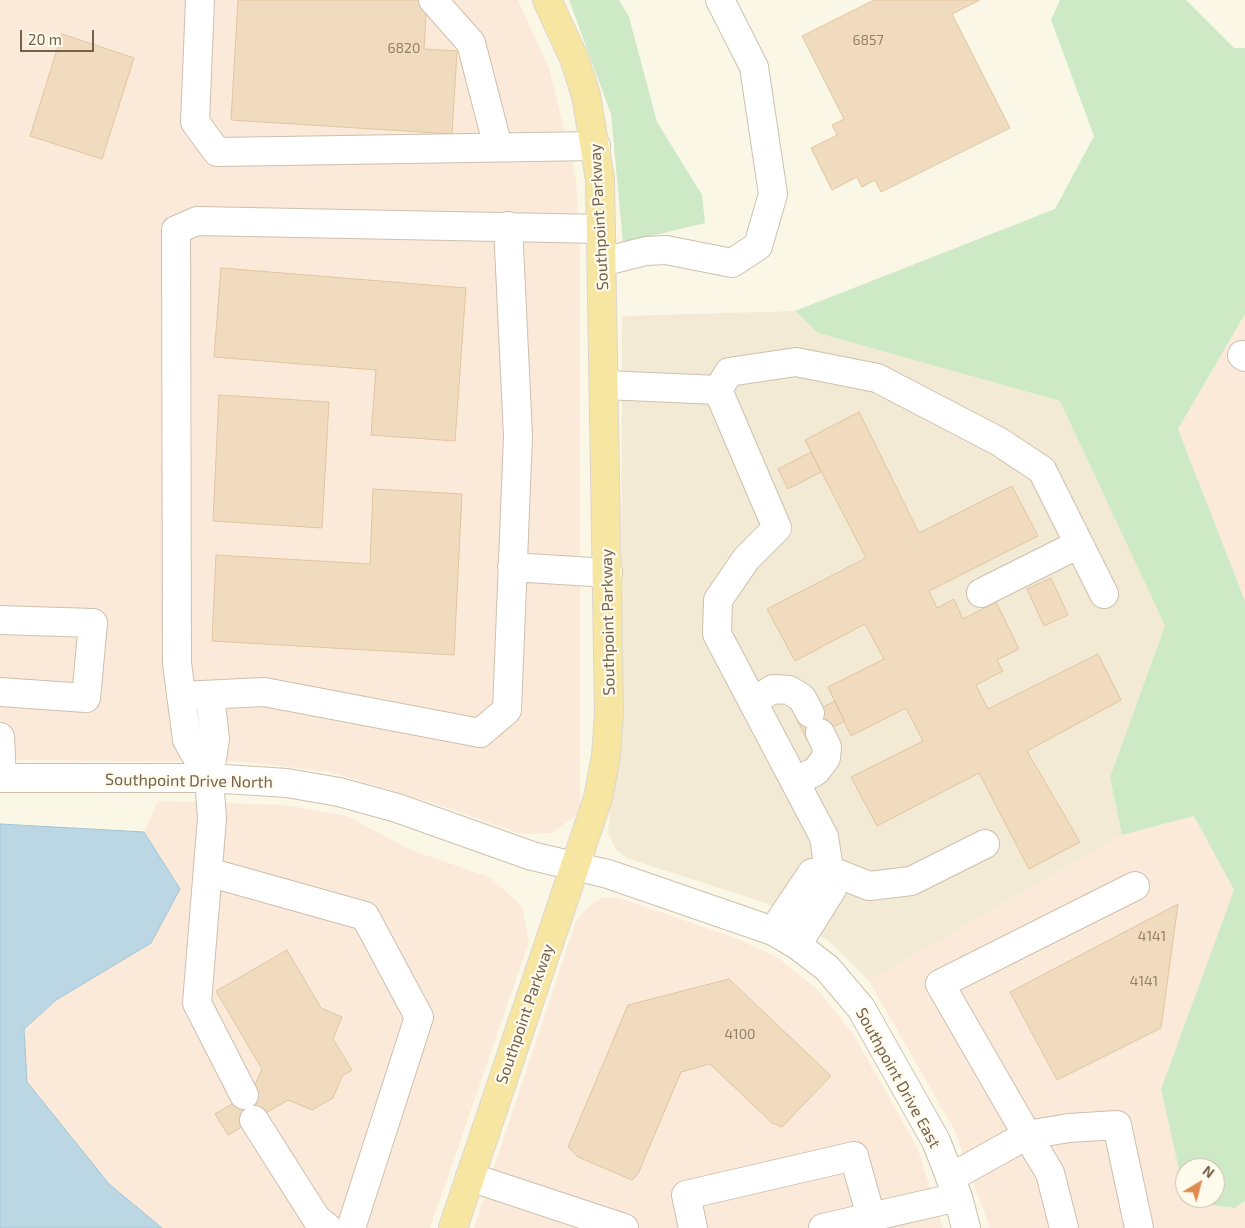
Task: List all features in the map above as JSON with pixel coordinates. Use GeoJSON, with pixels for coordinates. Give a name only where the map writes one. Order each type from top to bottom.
{"type":"FeatureCollection","features":[{"type":"Feature","properties":{"kind":"main road","name":"Southpoint Parkway"},"geometry":{"type":"LineString","coordinates":[[453,1228],[598,798],[606,756],[610,713],[600,179],[586,95],[574,58],[547,0]]}},
{"type":"Feature","properties":{"kind":"street"},"geometry":{"type":"LineString","coordinates":[[200,0],[196,122],[216,152],[596,146]]}},
{"type":"Feature","properties":{"kind":"street"},"geometry":{"type":"LineString","coordinates":[[433,0],[471,43],[498,147]]}},
{"type":"Feature","properties":{"kind":"street"},"geometry":{"type":"LineString","coordinates":[[602,262],[646,251],[666,250],[732,263],[758,246],[773,194],[757,86],[754,67],[720,0]]}},
{"type":"Feature","properties":{"kind":"street"},"geometry":{"type":"LineString","coordinates":[[209,778],[187,740],[177,654],[176,230],[197,221],[601,229]]}},
{"type":"Feature","properties":{"kind":"street"},"geometry":{"type":"LineString","coordinates":[[181,696],[264,692],[480,733],[507,710],[518,436],[508,226]]}},
{"type":"Feature","properties":{"kind":"street"},"geometry":{"type":"LineString","coordinates":[[718,390],[729,372],[796,362],[877,378],[998,441],[1042,470],[1104,594]]}},
{"type":"Feature","properties":{"kind":"street"},"geometry":{"type":"LineString","coordinates":[[605,385],[718,390]]}},
{"type":"Feature","properties":{"kind":"street"},"geometry":{"type":"LineString","coordinates":[[718,390],[777,528],[746,559],[718,600],[717,634],[824,837],[832,888],[797,945]]}},
{"type":"Feature","properties":{"kind":"street"},"geometry":{"type":"LineString","coordinates":[[981,593],[1079,544]]}},
{"type":"Feature","properties":{"kind":"street"},"geometry":{"type":"LineString","coordinates":[[512,567],[608,572]]}},
{"type":"Feature","properties":{"kind":"street"},"geometry":{"type":"LineString","coordinates":[[0,620],[93,623],[86,698],[0,692]]}},
{"type":"Feature","properties":{"kind":"street"},"geometry":{"type":"LineString","coordinates":[[753,702],[773,689],[789,690],[802,698],[827,747],[826,758],[816,770],[795,782]]}},
{"type":"Feature","properties":{"kind":"street"},"geometry":{"type":"LineString","coordinates":[[210,695],[215,740],[209,778],[212,818],[197,1003],[244,1095]]}},
{"type":"Feature","properties":{"kind":"street"},"geometry":{"type":"LineString","coordinates":[[0,737],[1,778]]}},
{"type":"Feature","properties":{"kind":"street","name":"Southpoint Drive North"},"geometry":{"type":"LineString","coordinates":[[1,778],[209,778],[287,783],[339,792],[397,808],[532,856],[575,866]]}},
{"type":"Feature","properties":{"kind":"street"},"geometry":{"type":"LineString","coordinates":[[773,931],[812,873],[829,870],[869,886],[911,881],[985,844]]}},
{"type":"Feature","properties":{"kind":"street","name":"Southpoint Drive East"},"geometry":{"type":"LineString","coordinates":[[575,866],[608,874],[741,918],[773,931],[797,945],[827,968],[860,1008],[936,1142],[954,1188],[966,1228]]}},
{"type":"Feature","properties":{"kind":"street"},"geometry":{"type":"LineString","coordinates":[[208,872],[365,916],[418,1017],[351,1228]]}},
{"type":"Feature","properties":{"kind":"street"},"geometry":{"type":"LineString","coordinates":[[1064,1228],[1050,1173],[940,984],[1135,886]]}},
{"type":"Feature","properties":{"kind":"street"},"geometry":{"type":"LineString","coordinates":[[254,1120],[316,1218],[328,1228]]}},
{"type":"Feature","properties":{"kind":"street"},"geometry":{"type":"LineString","coordinates":[[824,1228],[871,1217],[954,1188],[1027,1135],[1069,1128],[1117,1124],[1139,1228]]}},
{"type":"Feature","properties":{"kind":"street"},"geometry":{"type":"LineString","coordinates":[[693,1228],[686,1195],[854,1156],[871,1217]]}},
{"type":"Feature","properties":{"kind":"street"},"geometry":{"type":"LineString","coordinates":[[470,1177],[624,1228]]}},
{"type":"Feature","properties":{"kind":"shaded area"},"geometry":{"type":"Polygon","coordinates":[[[0,0],[518,0],[549,68],[576,179],[580,248],[580,812],[552,833],[521,834],[433,803],[329,772],[246,762],[0,760],[0,0]]]}},
{"type":"Feature","properties":{"kind":"shaded area"},"geometry":{"type":"Polygon","coordinates":[[[795,311],[818,333],[1060,401],[1165,626],[1110,777],[1122,835],[869,981],[829,941],[766,903],[629,859],[616,850],[608,832],[621,702],[622,316],[795,311]]]}},
{"type":"Feature","properties":{"kind":"shaded area"},"geometry":{"type":"Polygon","coordinates":[[[1245,314],[1245,601],[1178,429],[1245,314]]]}},
{"type":"Feature","properties":{"kind":"shaded area"},"geometry":{"type":"Polygon","coordinates":[[[158,801],[284,805],[347,816],[411,850],[489,877],[522,906],[529,942],[430,1228],[162,1228],[109,1184],[26,1082],[24,1029],[56,1000],[151,943],[180,889],[144,832],[158,801]]]}},
{"type":"Feature","properties":{"kind":"shaded area"},"geometry":{"type":"Polygon","coordinates":[[[1194,816],[1234,890],[1161,1089],[1176,1158],[1175,1208],[1235,1208],[1245,1201],[1245,1228],[990,1228],[954,1129],[869,981],[1122,835],[1194,816]]]}},
{"type":"Feature","properties":{"kind":"shaded area"},"geometry":{"type":"Polygon","coordinates":[[[602,898],[619,898],[733,937],[778,958],[817,989],[853,1034],[917,1147],[943,1228],[474,1228],[576,921],[590,905],[602,898]]]}},
{"type":"Feature","properties":{"kind":"green space"},"geometry":{"type":"Polygon","coordinates":[[[569,0],[619,0],[629,17],[657,122],[702,195],[705,223],[623,243],[611,114],[569,0]]]}},
{"type":"Feature","properties":{"kind":"green space"},"geometry":{"type":"Polygon","coordinates":[[[1060,0],[1186,0],[1234,48],[1245,48],[1245,314],[1178,429],[1245,601],[1245,1201],[1235,1208],[1225,1207],[1225,1158],[1176,1158],[1161,1089],[1234,890],[1194,816],[1122,835],[1110,777],[1165,626],[1060,401],[818,333],[795,311],[1055,209],[1094,136],[1051,20],[1060,0]]]}},
{"type":"Feature","properties":{"kind":"water"},"geometry":{"type":"Polygon","coordinates":[[[0,824],[144,832],[180,889],[151,943],[56,1000],[24,1029],[27,1082],[109,1184],[162,1228],[0,1228],[0,824]]]}},
{"type":"Feature","properties":{"kind":"building"},"geometry":{"type":"Polygon","coordinates":[[[238,0],[427,0],[424,49],[457,51],[452,134],[231,120],[238,0]]]}},
{"type":"Feature","properties":{"kind":"building"},"geometry":{"type":"Polygon","coordinates":[[[874,0],[980,0],[952,14],[1010,128],[881,192],[875,180],[862,187],[857,177],[832,190],[811,148],[837,135],[832,125],[844,119],[802,36],[874,0]]]}},
{"type":"Feature","properties":{"kind":"building"},"geometry":{"type":"Polygon","coordinates":[[[62,34],[134,58],[102,159],[30,136],[62,34]]]}},
{"type":"Feature","properties":{"kind":"building"},"geometry":{"type":"Polygon","coordinates":[[[221,268],[466,288],[455,441],[371,435],[376,370],[214,357],[221,268]]]}},
{"type":"Feature","properties":{"kind":"building"},"geometry":{"type":"Polygon","coordinates":[[[219,395],[329,402],[322,528],[213,521],[219,395]]]}},
{"type":"Feature","properties":{"kind":"building"},"geometry":{"type":"Polygon","coordinates":[[[859,412],[919,533],[1012,486],[1038,536],[929,591],[937,608],[954,599],[963,619],[996,602],[1019,649],[997,660],[1003,671],[976,685],[988,709],[1098,654],[1121,700],[1027,751],[1080,842],[1029,869],[979,773],[877,826],[851,777],[923,741],[906,708],[851,736],[828,687],[884,659],[865,624],[795,661],[767,609],[866,558],[805,440],[859,412]]]}},
{"type":"Feature","properties":{"kind":"building"},"geometry":{"type":"Polygon","coordinates":[[[811,452],[821,472],[788,489],[778,469],[811,452]]]}},
{"type":"Feature","properties":{"kind":"building"},"geometry":{"type":"Polygon","coordinates":[[[373,489],[462,494],[454,655],[212,641],[216,555],[370,564],[373,489]]]}},
{"type":"Feature","properties":{"kind":"building"},"geometry":{"type":"Polygon","coordinates":[[[1051,578],[1068,615],[1044,626],[1027,589],[1051,578]]]}},
{"type":"Feature","properties":{"kind":"building"},"geometry":{"type":"Polygon","coordinates":[[[835,701],[845,721],[807,740],[797,720],[835,701]]]}},
{"type":"Feature","properties":{"kind":"building"},"geometry":{"type":"Polygon","coordinates":[[[1178,904],[1161,1028],[1057,1080],[1010,992],[1178,904]]]}},
{"type":"Feature","properties":{"kind":"building"},"geometry":{"type":"Polygon","coordinates":[[[287,950],[321,1008],[342,1017],[333,1039],[352,1070],[342,1076],[333,1098],[312,1110],[288,1100],[228,1135],[215,1114],[252,1092],[262,1069],[216,991],[287,950]]]}},
{"type":"Feature","properties":{"kind":"building"},"geometry":{"type":"Polygon","coordinates":[[[729,979],[831,1076],[782,1127],[772,1123],[710,1064],[681,1072],[638,1174],[632,1180],[578,1157],[568,1147],[628,1005],[729,979]]]}}]}
